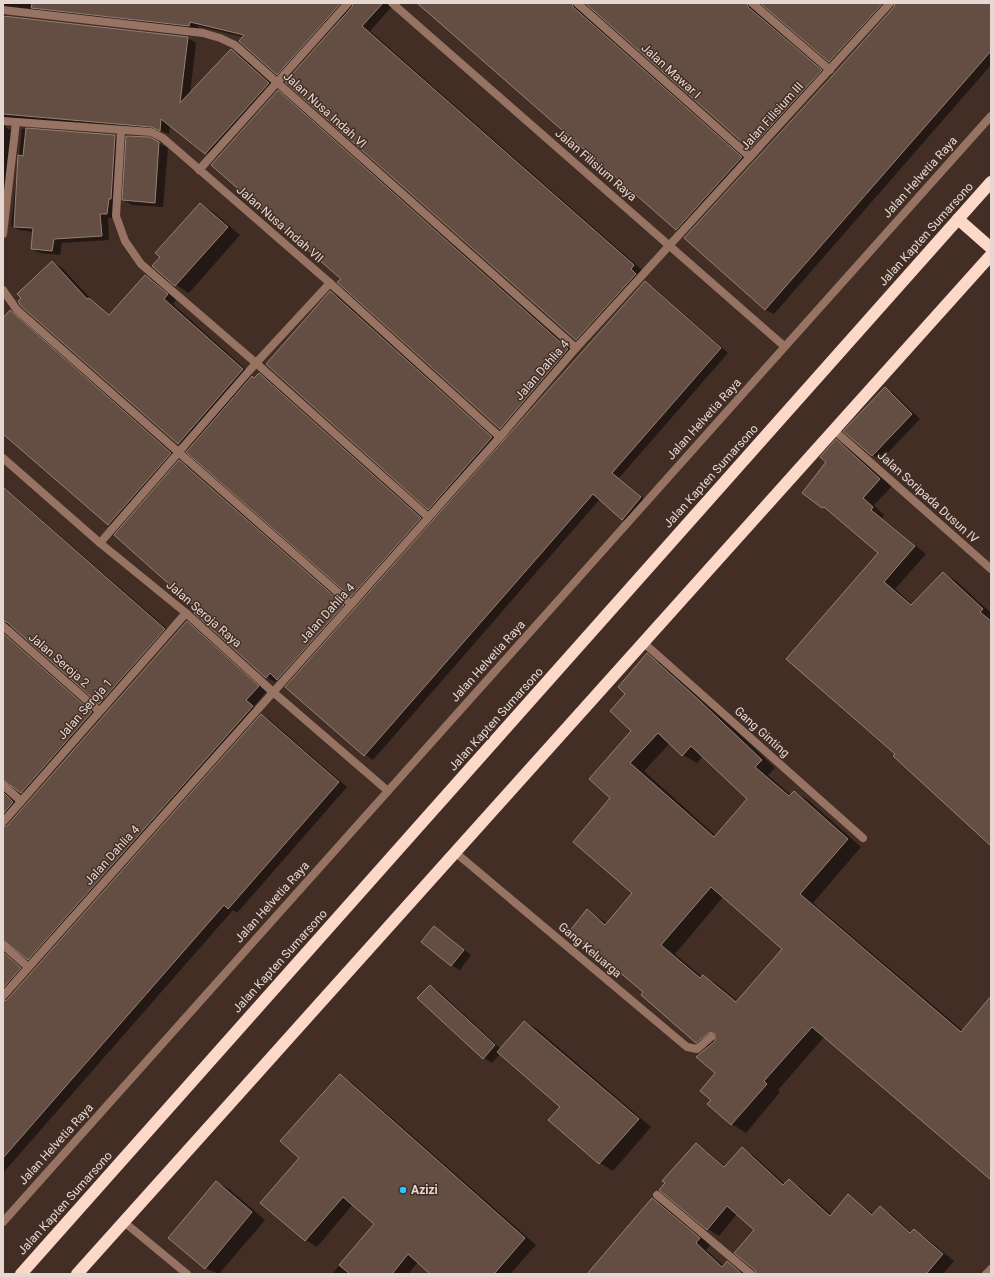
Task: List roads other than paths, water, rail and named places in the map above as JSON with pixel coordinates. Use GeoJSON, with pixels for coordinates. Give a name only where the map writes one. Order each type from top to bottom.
{"type":"FeatureCollection","features":[{"type":"Feature","properties":{"kind":"highway","name":"Jalan Kapten Sumarsono"},"geometry":{"type":"LineString","coordinates":[[21,1274],[991,182]]}},
{"type":"Feature","properties":{"kind":"highway"},"geometry":{"type":"LineString","coordinates":[[958,219],[991,248]]}},
{"type":"Feature","properties":{"kind":"highway"},"geometry":{"type":"LineString","coordinates":[[77,1274],[991,256]]}},
{"type":"Feature","properties":{"kind":"street"},"geometry":{"type":"LineString","coordinates":[[199,170],[348,3]]}},
{"type":"Feature","properties":{"kind":"street","name":"Jalan Filisium Raya"},"geometry":{"type":"LineString","coordinates":[[392,3],[784,346]]}},
{"type":"Feature","properties":{"kind":"street","name":"Jalan Mawar I"},"geometry":{"type":"LineString","coordinates":[[577,3],[750,157]]}},
{"type":"Feature","properties":{"kind":"street"},"geometry":{"type":"LineString","coordinates":[[752,3],[830,70]]}},
{"type":"Feature","properties":{"kind":"street","name":"Jalan Filisium III"},"geometry":{"type":"LineString","coordinates":[[671,246],[890,3]]}},
{"type":"Feature","properties":{"kind":"street","name":"Jalan Nusa Indah VI"},"geometry":{"type":"LineString","coordinates":[[3,10],[203,33],[220,38],[235,45],[576,348]]}},
{"type":"Feature","properties":{"kind":"street","name":"Jalan Helvetia Raya"},"geometry":{"type":"LineString","coordinates":[[3,1222],[991,116]]}},
{"type":"Feature","properties":{"kind":"street","name":"Jalan Nusa Indah VII"},"geometry":{"type":"LineString","coordinates":[[3,121],[121,131],[151,132],[163,138],[330,283],[500,437]]}},
{"type":"Feature","properties":{"kind":"street"},"geometry":{"type":"LineString","coordinates":[[3,234],[16,122]]}},
{"type":"Feature","properties":{"kind":"street"},"geometry":{"type":"LineString","coordinates":[[121,131],[116,216],[125,241],[141,264],[256,363],[428,517]]}},
{"type":"Feature","properties":{"kind":"street","name":"Jalan Dahlia 4"},"geometry":{"type":"LineString","coordinates":[[3,996],[500,437],[576,348],[671,246]]}},
{"type":"Feature","properties":{"kind":"street"},"geometry":{"type":"LineString","coordinates":[[100,543],[256,363],[330,283]]}},
{"type":"Feature","properties":{"kind":"street"},"geometry":{"type":"LineString","coordinates":[[3,290],[17,310],[351,604]]}},
{"type":"Feature","properties":{"kind":"street","name":"Jalan Soripada Dusun IV"},"geometry":{"type":"LineString","coordinates":[[835,431],[991,569]]}},
{"type":"Feature","properties":{"kind":"street","name":"Jalan Seroja Raya"},"geometry":{"type":"LineString","coordinates":[[3,458],[100,543],[186,613],[273,692],[388,790]]}},
{"type":"Feature","properties":{"kind":"street","name":"Jalan Seroja 1"},"geometry":{"type":"LineString","coordinates":[[3,822],[186,613]]}},
{"type":"Feature","properties":{"kind":"street","name":"Jalan Seroja 2"},"geometry":{"type":"LineString","coordinates":[[3,626],[99,711]]}},
{"type":"Feature","properties":{"kind":"street","name":"Gang Ginting"},"geometry":{"type":"LineString","coordinates":[[644,644],[863,838]]}},
{"type":"Feature","properties":{"kind":"street"},"geometry":{"type":"LineString","coordinates":[[3,786],[21,801]]}},
{"type":"Feature","properties":{"kind":"street","name":"Gang Keluarga"},"geometry":{"type":"LineString","coordinates":[[456,853],[687,1047],[697,1049],[711,1037]]}},
{"type":"Feature","properties":{"kind":"street"},"geometry":{"type":"LineString","coordinates":[[3,944],[28,967]]}},
{"type":"Feature","properties":{"kind":"street"},"geometry":{"type":"LineString","coordinates":[[657,1195],[751,1274]]}},
{"type":"Feature","properties":{"kind":"street"},"geometry":{"type":"LineString","coordinates":[[124,1222],[187,1274]]}},
{"type":"Feature","properties":{"kind":"street"},"geometry":{"type":"LineString","coordinates":[[986,1274],[991,1269]]}},
{"type":"Feature","properties":{"kind":"place","name":"Azizi"},"geometry":{"type":"Point","coordinates":[403,1190]}}]}
